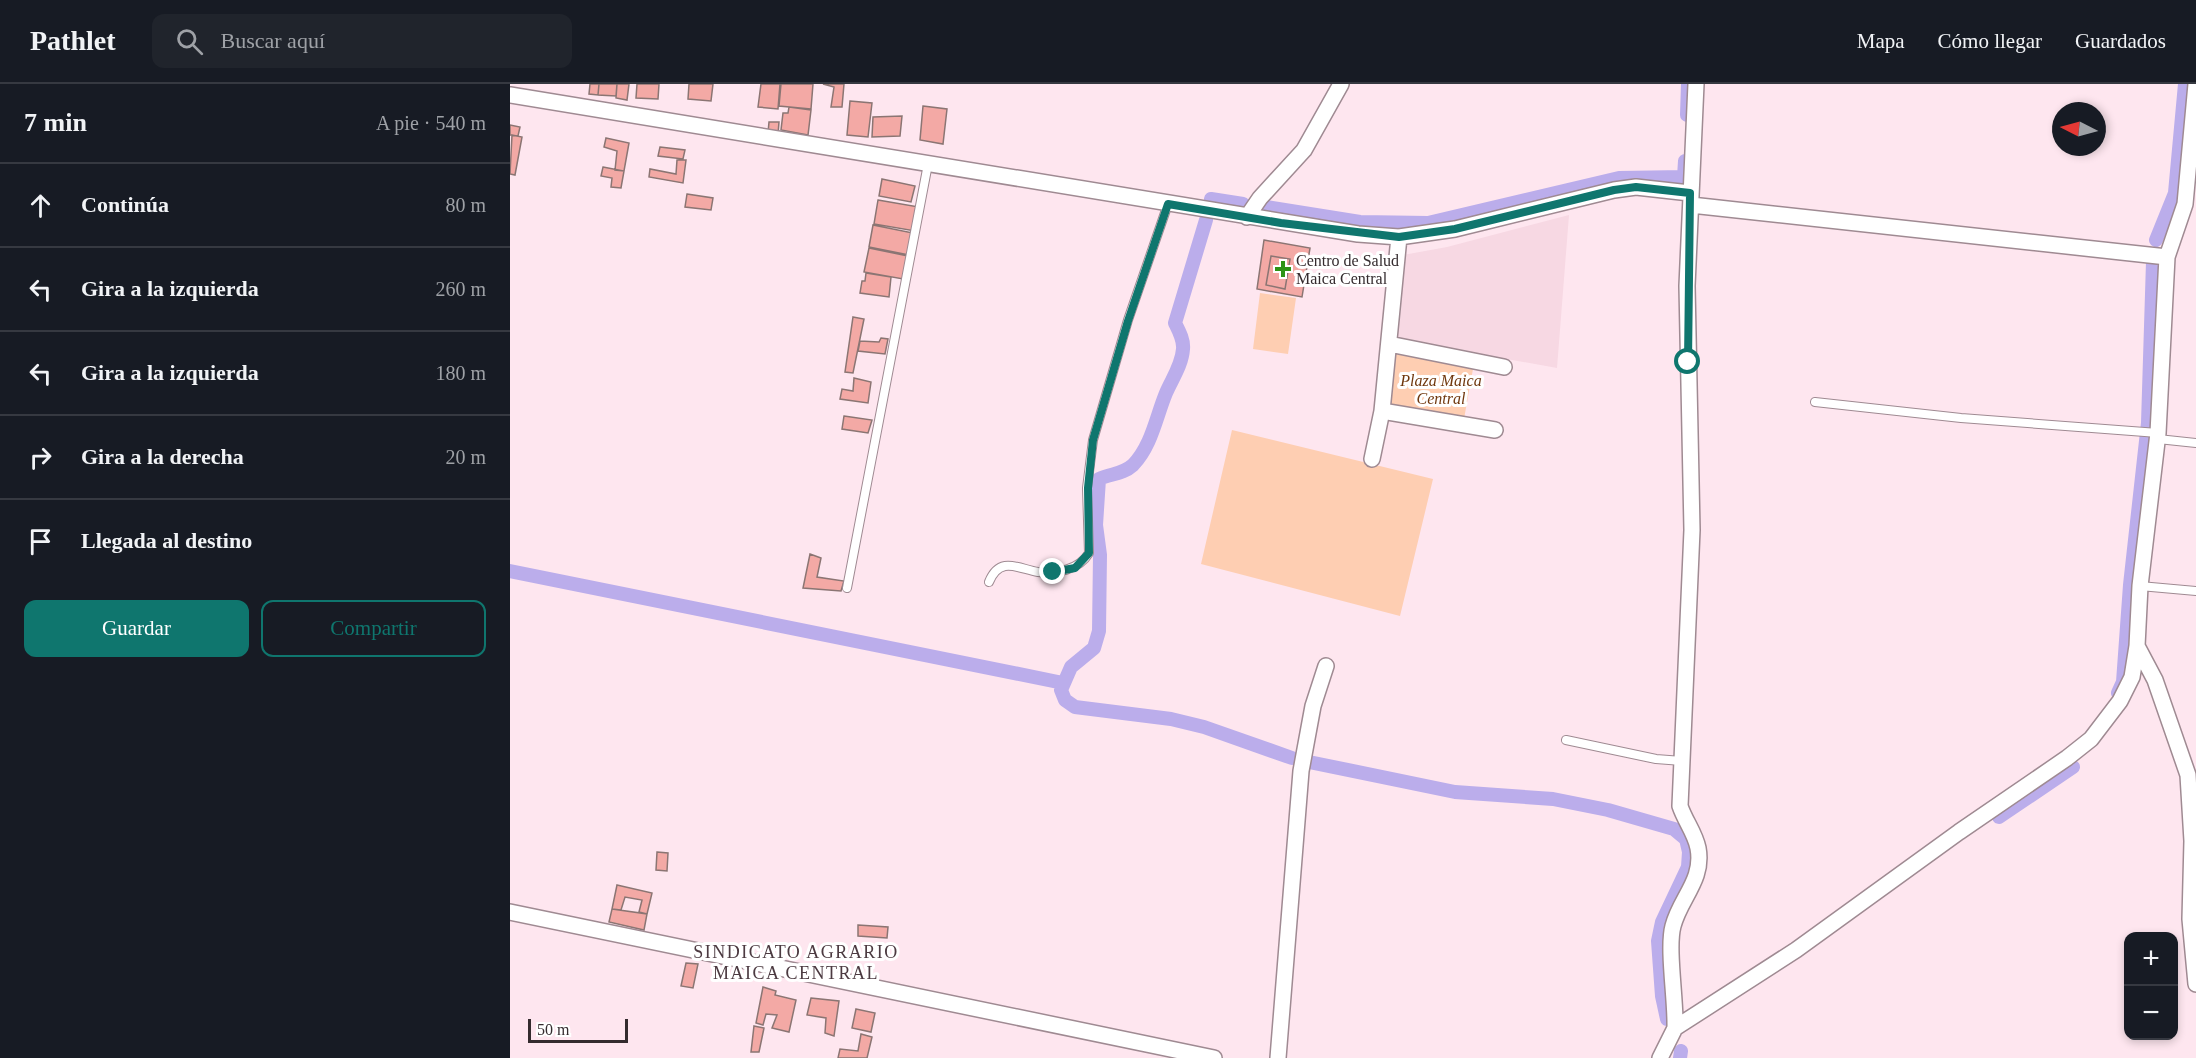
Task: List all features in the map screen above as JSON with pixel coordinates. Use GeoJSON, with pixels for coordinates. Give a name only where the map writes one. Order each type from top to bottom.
{"type":"FeatureCollection","features":[{"type":"Feature","properties":{"kind":"street"},"geometry":{"type":"LineString","coordinates":[[1246,217],[1260,198],[1304,150],[1341,84]]}},
{"type":"Feature","properties":{"kind":"street"},"geometry":{"type":"LineString","coordinates":[[1660,1058],[1675,1028],[1672,927],[1696,879],[1700,865],[1694,834],[1684,820],[1680,806],[1686,713],[1692,530],[1687,286],[1696,84]]}},
{"type":"Feature","properties":{"kind":"street"},"geometry":{"type":"LineString","coordinates":[[1675,1028],[1796,950],[1959,832],[2067,758],[2099,730],[2120,701],[2132,677],[2137,646],[2140,586],[2158,436],[2167,257],[2185,204],[2196,84]]}},
{"type":"Feature","properties":{"kind":"street"},"geometry":{"type":"LineString","coordinates":[[510,95],[1358,234],[1399,237],[1455,229],[1614,190],[1636,187],[1690,199],[2167,257]]}},
{"type":"Feature","properties":{"kind":"street"},"geometry":{"type":"LineString","coordinates":[[1372,459],[1382,411],[1399,237]]}},
{"type":"Feature","properties":{"kind":"street"},"geometry":{"type":"LineString","coordinates":[[1389,344],[1504,367]]}},
{"type":"Feature","properties":{"kind":"street"},"geometry":{"type":"LineString","coordinates":[[1382,411],[1495,430]]}},
{"type":"Feature","properties":{"kind":"street"},"geometry":{"type":"LineString","coordinates":[[2137,646],[2155,680],[2188,775],[2192,841],[2190,919],[2196,984]]}},
{"type":"Feature","properties":{"kind":"street"},"geometry":{"type":"LineString","coordinates":[[1278,1058],[1302,762],[1313,706],[1326,666]]}},
{"type":"Feature","properties":{"kind":"street"},"geometry":{"type":"LineString","coordinates":[[510,912],[1214,1058]]}},
{"type":"Feature","properties":{"kind":"lane"},"geometry":{"type":"LineString","coordinates":[[847,588],[928,164]]}},
{"type":"Feature","properties":{"kind":"lane"},"geometry":{"type":"LineString","coordinates":[[989,582],[993,573],[999,568],[1020,565],[1037,572],[1053,572],[1075,568],[1089,553],[1088,488],[1093,440],[1128,321],[1168,204]]}},
{"type":"Feature","properties":{"kind":"lane"},"geometry":{"type":"LineString","coordinates":[[1815,402],[2158,436],[2196,443]]}},
{"type":"Feature","properties":{"kind":"lane"},"geometry":{"type":"LineString","coordinates":[[2140,586],[2196,591]]}},
{"type":"Feature","properties":{"kind":"lane"},"geometry":{"type":"LineString","coordinates":[[1566,740],[1644,757],[1682,761]]}},
{"type":"Feature","properties":{"kind":"shaded area"},"geometry":{"type":"Polygon","coordinates":[[[1569,215],[1557,368],[1395,339],[1403,255],[1447,247],[1569,215]]]}},
{"type":"Feature","properties":{"kind":"green space"},"geometry":{"type":"Polygon","coordinates":[[[1260,293],[1296,298],[1288,354],[1253,349],[1260,293]]]}},
{"type":"Feature","properties":{"kind":"green space","name":"Plaza Maica Central"},"geometry":{"type":"Polygon","coordinates":[[[1396,354],[1473,369],[1464,419],[1389,405],[1396,354]]]}},
{"type":"Feature","properties":{"kind":"green space"},"geometry":{"type":"Polygon","coordinates":[[[1232,430],[1433,479],[1400,616],[1201,564],[1232,430]]]}},
{"type":"Feature","properties":{"kind":"building"},"geometry":{"type":"Polygon","coordinates":[[[590,84],[599,84],[598,95],[589,94],[590,84]]]}},
{"type":"Feature","properties":{"kind":"building"},"geometry":{"type":"Polygon","coordinates":[[[599,84],[617,84],[616,96],[598,95],[599,84]]]}},
{"type":"Feature","properties":{"kind":"building"},"geometry":{"type":"Polygon","coordinates":[[[617,84],[629,84],[627,100],[616,98],[617,84]]]}},
{"type":"Feature","properties":{"kind":"building"},"geometry":{"type":"Polygon","coordinates":[[[637,84],[659,84],[658,99],[636,98],[637,84]]]}},
{"type":"Feature","properties":{"kind":"building"},"geometry":{"type":"Polygon","coordinates":[[[689,84],[713,84],[711,101],[688,99],[689,84]]]}},
{"type":"Feature","properties":{"kind":"building"},"geometry":{"type":"Polygon","coordinates":[[[761,84],[780,84],[778,109],[758,107],[761,84]]]}},
{"type":"Feature","properties":{"kind":"building"},"geometry":{"type":"Polygon","coordinates":[[[781,84],[813,84],[811,109],[779,106],[781,84]]]}},
{"type":"Feature","properties":{"kind":"building"},"geometry":{"type":"Polygon","coordinates":[[[823,84],[844,84],[842,107],[831,107],[834,87],[823,84]]]}},
{"type":"Feature","properties":{"kind":"building"},"geometry":{"type":"Polygon","coordinates":[[[850,101],[872,103],[868,137],[847,135],[850,101]]]}},
{"type":"Feature","properties":{"kind":"building"},"geometry":{"type":"Polygon","coordinates":[[[923,106],[947,109],[943,144],[920,140],[923,106]]]}},
{"type":"Feature","properties":{"kind":"building"},"geometry":{"type":"Polygon","coordinates":[[[789,107],[811,110],[808,135],[781,130],[783,113],[788,113],[789,107]]]}},
{"type":"Feature","properties":{"kind":"building"},"geometry":{"type":"Polygon","coordinates":[[[902,116],[900,136],[872,137],[873,117],[902,116]]]}},
{"type":"Feature","properties":{"kind":"building"},"geometry":{"type":"Polygon","coordinates":[[[769,122],[779,122],[778,134],[768,133],[769,122]]]}},
{"type":"Feature","properties":{"kind":"building"},"geometry":{"type":"Polygon","coordinates":[[[510,125],[520,127],[518,136],[510,135],[510,125]]]}},
{"type":"Feature","properties":{"kind":"building"},"geometry":{"type":"Polygon","coordinates":[[[512,135],[522,137],[515,175],[510,174],[512,135]]]}},
{"type":"Feature","properties":{"kind":"building"},"geometry":{"type":"Polygon","coordinates":[[[606,138],[629,143],[624,171],[615,170],[617,151],[604,147],[606,138]]]}},
{"type":"Feature","properties":{"kind":"building"},"geometry":{"type":"Polygon","coordinates":[[[660,147],[685,150],[683,159],[658,156],[660,147]]]}},
{"type":"Feature","properties":{"kind":"building"},"geometry":{"type":"Polygon","coordinates":[[[677,160],[686,160],[683,183],[649,177],[650,169],[676,174],[677,160]]]}},
{"type":"Feature","properties":{"kind":"building"},"geometry":{"type":"Polygon","coordinates":[[[603,167],[624,171],[621,188],[611,187],[612,178],[601,176],[603,167]]]}},
{"type":"Feature","properties":{"kind":"building"},"geometry":{"type":"Polygon","coordinates":[[[882,179],[915,186],[911,202],[879,196],[882,179]]]}},
{"type":"Feature","properties":{"kind":"building"},"geometry":{"type":"Polygon","coordinates":[[[687,194],[713,198],[711,210],[685,207],[687,194]]]}},
{"type":"Feature","properties":{"kind":"building"},"geometry":{"type":"Polygon","coordinates":[[[878,200],[919,207],[915,231],[874,224],[878,200]]]}},
{"type":"Feature","properties":{"kind":"building"},"geometry":{"type":"Polygon","coordinates":[[[873,225],[913,233],[909,255],[869,247],[873,225]]]}},
{"type":"Feature","properties":{"kind":"building","name":"Centro de Salud Maica Central"},"geometry":{"type":"Polygon","coordinates":[[[1264,240],[1310,248],[1302,297],[1257,289],[1264,240]]]}},
{"type":"Feature","properties":{"kind":"building"},"geometry":{"type":"Polygon","coordinates":[[[869,248],[908,256],[903,279],[864,272],[869,248]]]}},
{"type":"Feature","properties":{"kind":"building"},"geometry":{"type":"Polygon","coordinates":[[[1271,256],[1290,259],[1285,289],[1266,285],[1271,256]]]}},
{"type":"Feature","properties":{"kind":"building"},"geometry":{"type":"Polygon","coordinates":[[[866,273],[891,277],[889,297],[860,293],[866,273]]]}},
{"type":"Feature","properties":{"kind":"building"},"geometry":{"type":"Polygon","coordinates":[[[853,317],[864,319],[853,373],[845,372],[853,317]]]}},
{"type":"Feature","properties":{"kind":"building"},"geometry":{"type":"Polygon","coordinates":[[[881,338],[888,339],[885,354],[858,351],[860,341],[879,342],[881,338]]]}},
{"type":"Feature","properties":{"kind":"building"},"geometry":{"type":"Polygon","coordinates":[[[854,378],[871,382],[868,403],[840,399],[842,389],[853,391],[854,378]]]}},
{"type":"Feature","properties":{"kind":"building"},"geometry":{"type":"Polygon","coordinates":[[[844,416],[872,420],[868,433],[842,429],[844,416]]]}},
{"type":"Feature","properties":{"kind":"building"},"geometry":{"type":"Polygon","coordinates":[[[810,554],[821,558],[817,577],[844,581],[841,591],[803,588],[810,554]]]}},
{"type":"Feature","properties":{"kind":"building"},"geometry":{"type":"Polygon","coordinates":[[[657,852],[668,853],[667,871],[656,870],[657,852]]]}},
{"type":"Feature","properties":{"kind":"building"},"geometry":{"type":"Polygon","coordinates":[[[617,885],[652,893],[647,914],[639,912],[642,900],[625,897],[621,910],[612,909],[617,885]]]}},
{"type":"Feature","properties":{"kind":"building"},"geometry":{"type":"Polygon","coordinates":[[[612,909],[647,914],[644,930],[609,922],[612,909]]]}},
{"type":"Feature","properties":{"kind":"building"},"geometry":{"type":"Polygon","coordinates":[[[858,925],[888,927],[887,938],[858,936],[858,925]]]}},
{"type":"Feature","properties":{"kind":"building"},"geometry":{"type":"Polygon","coordinates":[[[686,963],[698,964],[693,988],[681,986],[686,963]]]}},
{"type":"Feature","properties":{"kind":"building"},"geometry":{"type":"Polygon","coordinates":[[[763,987],[776,991],[775,995],[796,1000],[789,1032],[772,1028],[777,1015],[766,1014],[763,1025],[756,1023],[763,987]]]}},
{"type":"Feature","properties":{"kind":"building"},"geometry":{"type":"Polygon","coordinates":[[[811,998],[839,1001],[834,1036],[825,1033],[826,1018],[807,1015],[811,998]]]}},
{"type":"Feature","properties":{"kind":"building"},"geometry":{"type":"Polygon","coordinates":[[[856,1009],[875,1013],[871,1032],[852,1028],[856,1009]]]}},
{"type":"Feature","properties":{"kind":"building"},"geometry":{"type":"Polygon","coordinates":[[[754,1026],[764,1028],[759,1052],[751,1052],[754,1026]]]}},
{"type":"Feature","properties":{"kind":"building"},"geometry":{"type":"Polygon","coordinates":[[[861,1034],[872,1037],[867,1058],[838,1058],[840,1049],[858,1051],[861,1034]]]}},
{"type":"Feature","properties":{"kind":"waterway"},"geometry":{"type":"LineString","coordinates":[[1687,115],[1688,84]]}},
{"type":"Feature","properties":{"kind":"waterway"},"geometry":{"type":"LineString","coordinates":[[2156,240],[2175,193],[2185,84]]}},
{"type":"Feature","properties":{"kind":"waterway"},"geometry":{"type":"LineString","coordinates":[[1266,207],[1360,222],[1428,223],[1619,178],[1684,177],[1685,161]]}},
{"type":"Feature","properties":{"kind":"waterway"},"geometry":{"type":"LineString","coordinates":[[1211,199],[1243,204]]}},
{"type":"Feature","properties":{"kind":"waterway"},"geometry":{"type":"LineString","coordinates":[[1206,220],[1175,323],[1183,342],[1181,361],[1166,393],[1149,440],[1133,465],[1125,471],[1099,479],[1096,525],[1100,555],[1099,631],[1094,648],[1071,667],[1061,690],[1065,700],[1075,707],[1171,719],[1204,727],[1292,758]]}},
{"type":"Feature","properties":{"kind":"waterway"},"geometry":{"type":"LineString","coordinates":[[2118,693],[2123,682],[2130,585],[2148,423],[2153,262]]}},
{"type":"Feature","properties":{"kind":"waterway"},"geometry":{"type":"LineString","coordinates":[[510,571],[1063,683]]}},
{"type":"Feature","properties":{"kind":"waterway"},"geometry":{"type":"LineString","coordinates":[[1309,762],[1455,792],[1553,799],[1608,810],[1674,829],[1686,839],[1689,852],[1688,867],[1662,922],[1658,941],[1662,996],[1667,1019]]}},
{"type":"Feature","properties":{"kind":"waterway"},"geometry":{"type":"LineString","coordinates":[[1999,817],[2073,767]]}},
{"type":"Feature","properties":{"kind":"waterway"},"geometry":{"type":"LineString","coordinates":[[1680,1058],[1681,1051]]}},
{"type":"Feature","properties":{"kind":"place","name":"Centro de Salud Maica Central"},"geometry":{"type":"Point","coordinates":[1283,269]}},
{"type":"Feature","properties":{"kind":"district","name":"SINDICATO AGRARIO MAICA CENTRAL"},"geometry":{"type":"Point","coordinates":[796,962]}},
{"type":"Feature","properties":{"kind":"route"},"geometry":{"type":"LineString","coordinates":[[1053,572],[1075,568],[1084,561],[1089,553],[1088,473],[1093,440],[1128,321],[1168,204],[1358,234],[1399,237],[1455,229],[1614,190],[1636,187],[1690,193],[1687,286],[1688,362]]}}]}
